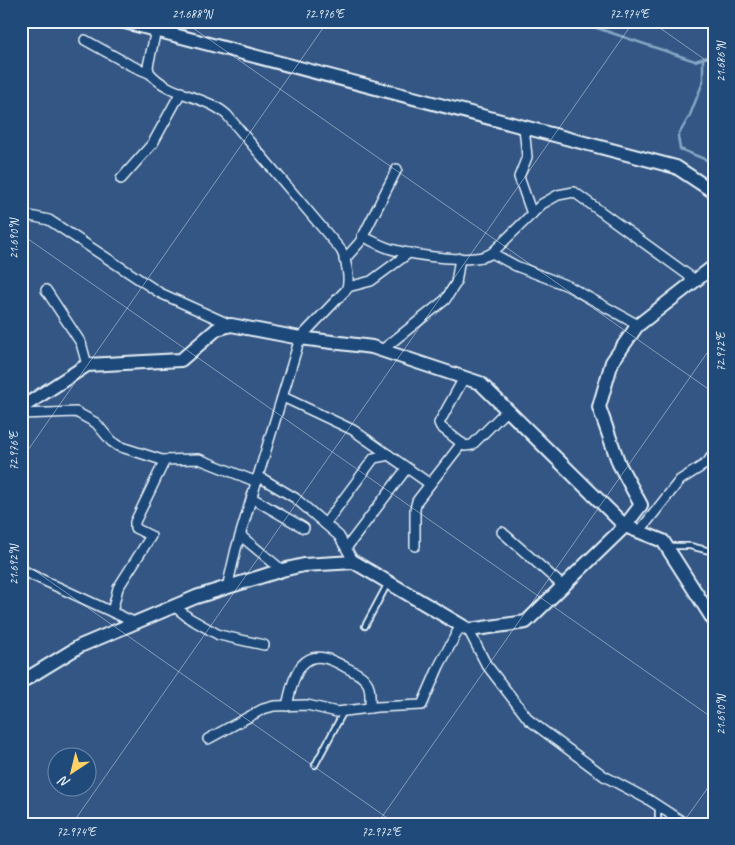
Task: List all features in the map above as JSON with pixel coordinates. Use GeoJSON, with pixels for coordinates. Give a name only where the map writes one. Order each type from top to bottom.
{"type":"FeatureCollection","features":[{"type":"Feature","properties":{"kind":"street"},"geometry":{"type":"LineString","coordinates":[[121,21],[676,167],[714,192]]}},
{"type":"Feature","properties":{"kind":"street"},"geometry":{"type":"LineString","coordinates":[[149,73],[148,66],[156,30]]}},
{"type":"Feature","properties":{"kind":"street"},"geometry":{"type":"LineString","coordinates":[[85,40],[130,65],[149,73],[162,84],[218,108],[227,115],[340,250],[344,260],[348,287]]}},
{"type":"Feature","properties":{"kind":"street"},"geometry":{"type":"LineString","coordinates":[[121,179],[153,143],[181,92]]}},
{"type":"Feature","properties":{"kind":"street"},"geometry":{"type":"LineString","coordinates":[[524,127],[527,157],[519,177],[532,214]]}},
{"type":"Feature","properties":{"kind":"street"},"geometry":{"type":"LineString","coordinates":[[344,260],[358,245],[397,170]]}},
{"type":"Feature","properties":{"kind":"street"},"geometry":{"type":"LineString","coordinates":[[362,236],[392,249],[409,253],[444,258],[483,258],[492,253],[542,204],[558,195],[574,192],[695,280]]}},
{"type":"Feature","properties":{"kind":"street"},"geometry":{"type":"LineString","coordinates":[[21,214],[49,220],[160,293],[231,324],[300,338],[372,347],[480,383],[625,526],[664,542],[714,622]]}},
{"type":"Feature","properties":{"kind":"street"},"geometry":{"type":"LineString","coordinates":[[227,588],[236,549],[300,338],[348,287],[371,281],[409,253]]}},
{"type":"Feature","properties":{"kind":"street"},"geometry":{"type":"LineString","coordinates":[[492,253],[516,266],[568,286],[638,325]]}},
{"type":"Feature","properties":{"kind":"street"},"geometry":{"type":"LineString","coordinates":[[382,350],[445,300],[456,283],[460,258]]}},
{"type":"Feature","properties":{"kind":"street"},"geometry":{"type":"LineString","coordinates":[[464,627],[526,622],[625,526],[641,505],[619,464],[599,407],[612,362],[638,325],[714,266]]}},
{"type":"Feature","properties":{"kind":"street"},"geometry":{"type":"LineString","coordinates":[[46,290],[82,343],[87,365]]}},
{"type":"Feature","properties":{"kind":"street"},"geometry":{"type":"LineString","coordinates":[[21,408],[87,365],[181,360],[217,329],[231,324]]}},
{"type":"Feature","properties":{"kind":"street"},"geometry":{"type":"LineString","coordinates":[[464,378],[439,420],[441,427],[462,443],[468,447],[472,445],[507,410]]}},
{"type":"Feature","properties":{"kind":"street"},"geometry":{"type":"LineString","coordinates":[[283,397],[354,430],[430,484]]}},
{"type":"Feature","properties":{"kind":"street"},"geometry":{"type":"LineString","coordinates":[[21,414],[76,412],[96,423],[114,444],[165,460],[199,459],[258,479],[295,498],[326,524],[339,536],[354,562]]}},
{"type":"Feature","properties":{"kind":"street"},"geometry":{"type":"LineString","coordinates":[[415,546],[415,505],[462,443]]}},
{"type":"Feature","properties":{"kind":"street"},"geometry":{"type":"LineString","coordinates":[[639,532],[680,480],[707,463],[714,453]]}},
{"type":"Feature","properties":{"kind":"street"},"geometry":{"type":"LineString","coordinates":[[326,524],[374,458],[389,455]]}},
{"type":"Feature","properties":{"kind":"street"},"geometry":{"type":"LineString","coordinates":[[112,612],[118,588],[151,536],[135,528],[135,522],[165,460]]}},
{"type":"Feature","properties":{"kind":"street"},"geometry":{"type":"LineString","coordinates":[[347,547],[407,468]]}},
{"type":"Feature","properties":{"kind":"street"},"geometry":{"type":"LineString","coordinates":[[252,498],[304,528]]}},
{"type":"Feature","properties":{"kind":"street"},"geometry":{"type":"LineString","coordinates":[[502,532],[563,586]]}},
{"type":"Feature","properties":{"kind":"street"},"geometry":{"type":"LineString","coordinates":[[241,536],[282,570]]}},
{"type":"Feature","properties":{"kind":"street"},"geometry":{"type":"LineString","coordinates":[[21,682],[80,646],[196,597],[304,565],[354,562],[464,627],[486,664],[529,720],[604,776],[686,824]]}},
{"type":"Feature","properties":{"kind":"street"},"geometry":{"type":"LineString","coordinates":[[21,570],[136,623]]}},
{"type":"Feature","properties":{"kind":"street"},"geometry":{"type":"LineString","coordinates":[[174,606],[189,618],[219,635],[264,645]]}},
{"type":"Feature","properties":{"kind":"street"},"geometry":{"type":"LineString","coordinates":[[208,738],[263,708],[310,705],[334,711],[344,711],[422,705],[439,666],[464,627]]}},
{"type":"Feature","properties":{"kind":"street"},"geometry":{"type":"LineString","coordinates":[[287,706],[292,687],[301,666],[307,660],[317,657],[330,658],[362,676],[368,682],[370,688],[370,708]]}},
{"type":"Feature","properties":{"kind":"lane"},"geometry":{"type":"LineString","coordinates":[[666,546],[690,546],[714,552]]}},
{"type":"Feature","properties":{"kind":"lane"},"geometry":{"type":"LineString","coordinates":[[364,626],[389,582]]}},
{"type":"Feature","properties":{"kind":"lane"},"geometry":{"type":"LineString","coordinates":[[315,764],[344,711]]}},
{"type":"Feature","properties":{"kind":"lane"},"geometry":{"type":"LineString","coordinates":[[658,806],[658,824]]}},
{"type":"Feature","properties":{"kind":"waterway"},"geometry":{"type":"LineString","coordinates":[[576,21],[695,61],[714,55]]}},
{"type":"Feature","properties":{"kind":"waterway"},"geometry":{"type":"LineString","coordinates":[[703,58],[703,82],[690,115],[678,136],[680,149],[714,163]]}}]}
